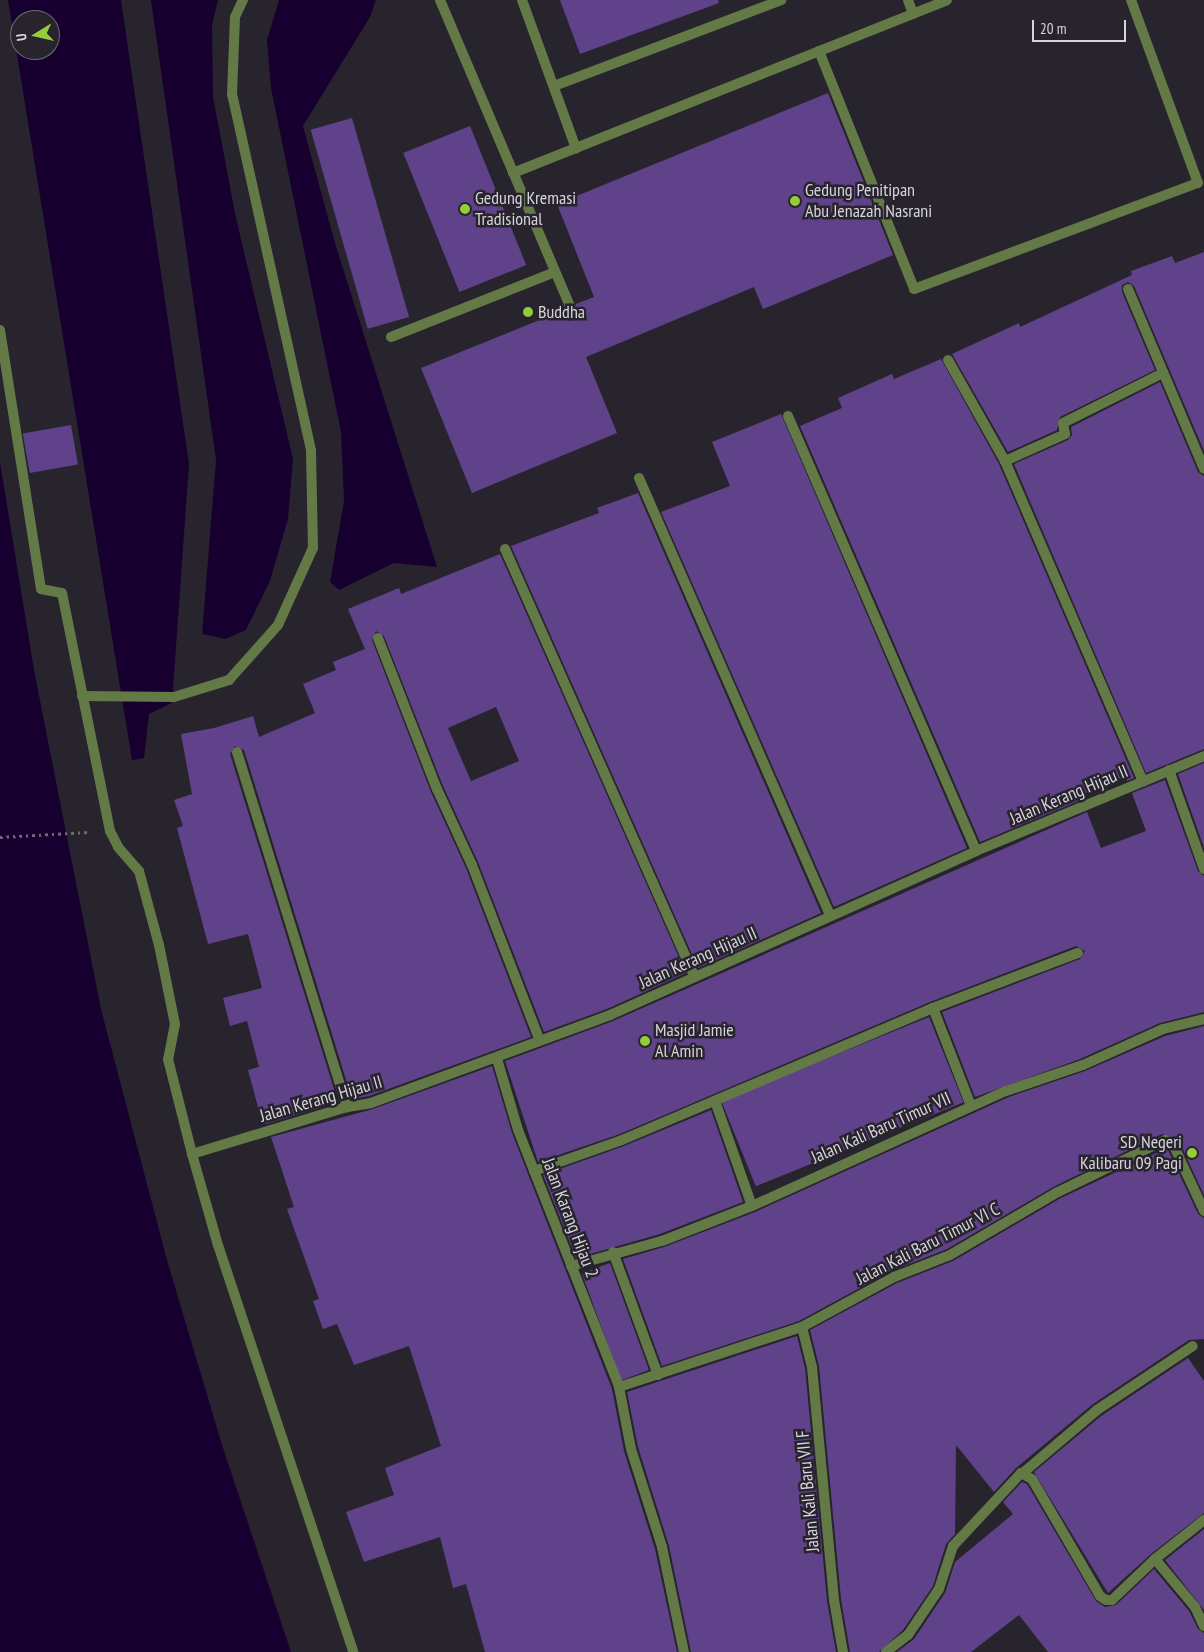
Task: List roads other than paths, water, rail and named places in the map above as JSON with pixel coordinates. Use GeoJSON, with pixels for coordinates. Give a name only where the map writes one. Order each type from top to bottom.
{"type":"FeatureCollection","features":[{"type":"Feature","properties":{"kind":"street"},"geometry":{"type":"LineString","coordinates":[[82,696],[174,697],[229,680],[278,625],[313,548],[311,450],[232,95],[235,17],[243,0]]}},
{"type":"Feature","properties":{"kind":"street"},"geometry":{"type":"LineString","coordinates":[[440,0],[570,306]]}},
{"type":"Feature","properties":{"kind":"street"},"geometry":{"type":"LineString","coordinates":[[522,0],[576,148]]}},
{"type":"Feature","properties":{"kind":"street"},"geometry":{"type":"LineString","coordinates":[[554,86],[781,0]]}},
{"type":"Feature","properties":{"kind":"street"},"geometry":{"type":"LineString","coordinates":[[908,0],[913,14]]}},
{"type":"Feature","properties":{"kind":"street"},"geometry":{"type":"LineString","coordinates":[[513,173],[947,0]]}},
{"type":"Feature","properties":{"kind":"street"},"geometry":{"type":"LineString","coordinates":[[819,51],[914,288],[1198,183],[1131,0]]}},
{"type":"Feature","properties":{"kind":"street"},"geometry":{"type":"LineString","coordinates":[[391,337],[555,272]]}},
{"type":"Feature","properties":{"kind":"street"},"geometry":{"type":"LineString","coordinates":[[1128,289],[1204,469]]}},
{"type":"Feature","properties":{"kind":"street"},"geometry":{"type":"LineString","coordinates":[[0,330],[41,589],[62,593],[110,831],[118,847],[139,871],[159,945],[176,1024],[168,1059],[192,1154],[221,1255],[353,1652]]}},
{"type":"Feature","properties":{"kind":"street"},"geometry":{"type":"LineString","coordinates":[[948,360],[1005,461],[1143,782]]}},
{"type":"Feature","properties":{"kind":"street"},"geometry":{"type":"LineString","coordinates":[[1005,461],[1065,434],[1063,423],[1163,373]]}},
{"type":"Feature","properties":{"kind":"street"},"geometry":{"type":"LineString","coordinates":[[788,416],[976,851]]}},
{"type":"Feature","properties":{"kind":"street"},"geometry":{"type":"LineString","coordinates":[[639,478],[830,916]]}},
{"type":"Feature","properties":{"kind":"street"},"geometry":{"type":"LineString","coordinates":[[505,548],[695,977]]}},
{"type":"Feature","properties":{"kind":"street"},"geometry":{"type":"LineString","coordinates":[[378,638],[437,789],[472,865],[539,1039]]}},
{"type":"Feature","properties":{"kind":"street"},"geometry":{"type":"LineString","coordinates":[[237,752],[347,1107]]}},
{"type":"Feature","properties":{"kind":"street","name":"Jalan Kerang Hijau II"},"geometry":{"type":"LineString","coordinates":[[192,1154],[347,1107],[371,1103],[497,1059],[539,1039],[610,1015],[976,851],[1204,756]]}},
{"type":"Feature","properties":{"kind":"street"},"geometry":{"type":"LineString","coordinates":[[1169,770],[1204,869]]}},
{"type":"Feature","properties":{"kind":"street"},"geometry":{"type":"LineString","coordinates":[[534,1171],[622,1140],[933,1008],[1078,953]]}},
{"type":"Feature","properties":{"kind":"street"},"geometry":{"type":"LineString","coordinates":[[933,1008],[971,1106]]}},
{"type":"Feature","properties":{"kind":"street","name":"Jalan Kali Baru Timur VII"},"geometry":{"type":"LineString","coordinates":[[571,1266],[613,1252],[662,1241],[752,1206],[971,1106],[1083,1065],[1163,1029],[1204,1019]]}},
{"type":"Feature","properties":{"kind":"street","name":"Jalan Karang Hijau 2"},"geometry":{"type":"LineString","coordinates":[[497,1059],[534,1171],[619,1387],[630,1449],[662,1547],[684,1652]]}},
{"type":"Feature","properties":{"kind":"street"},"geometry":{"type":"LineString","coordinates":[[715,1100],[752,1206]]}},
{"type":"Feature","properties":{"kind":"street","name":"Jalan Kali Baru Timur VI C"},"geometry":{"type":"LineString","coordinates":[[619,1387],[802,1327],[894,1277],[950,1255],[1058,1192],[1165,1140],[1172,1142],[1204,1211]]}},
{"type":"Feature","properties":{"kind":"street"},"geometry":{"type":"LineString","coordinates":[[613,1252],[658,1375]]}},
{"type":"Feature","properties":{"kind":"street","name":"Jalan Kali Baru VII F"},"geometry":{"type":"LineString","coordinates":[[802,1327],[812,1367],[834,1600],[844,1652]]}},
{"type":"Feature","properties":{"kind":"street"},"geometry":{"type":"LineString","coordinates":[[886,1652],[908,1635],[939,1589],[953,1546],[1017,1476],[1097,1410],[1193,1346]]}},
{"type":"Feature","properties":{"kind":"street"},"geometry":{"type":"LineString","coordinates":[[1024,1472],[1032,1479],[1102,1598],[1112,1600],[1155,1559],[1204,1520]]}},
{"type":"Feature","properties":{"kind":"street"},"geometry":{"type":"LineString","coordinates":[[1155,1559],[1195,1607],[1204,1626]]}},
{"type":"Feature","properties":{"kind":"place","name":"Gedung Penitipan Abu Jenazah Nasrani"},"geometry":{"type":"Point","coordinates":[795,201]}},
{"type":"Feature","properties":{"kind":"place","name":"Gedung Kremasi Tradisional"},"geometry":{"type":"Point","coordinates":[465,209]}},
{"type":"Feature","properties":{"kind":"place","name":"Buddha"},"geometry":{"type":"Point","coordinates":[528,312]}},
{"type":"Feature","properties":{"kind":"place","name":"Masjid Jamie Al Amin"},"geometry":{"type":"Point","coordinates":[645,1041]}},
{"type":"Feature","properties":{"kind":"place","name":"SD Negeri Kalibaru 09 Pagi"},"geometry":{"type":"Point","coordinates":[1192,1153]}}]}
